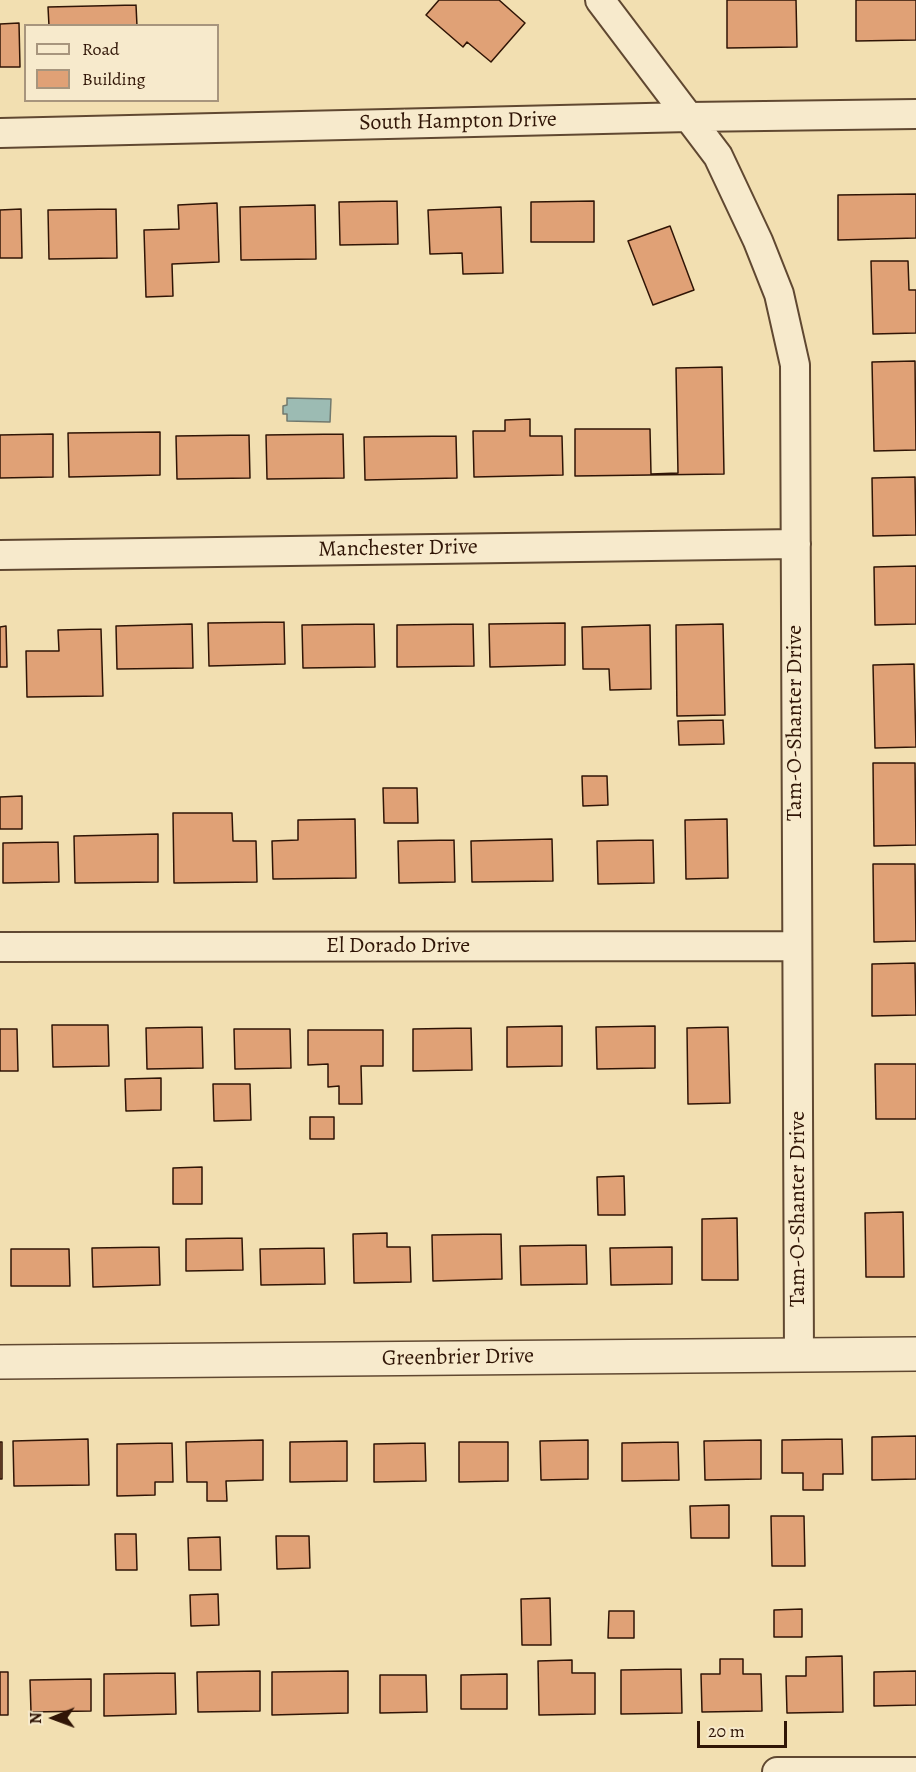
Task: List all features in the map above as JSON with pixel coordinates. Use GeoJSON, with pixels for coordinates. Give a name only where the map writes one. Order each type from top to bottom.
{"type":"FeatureCollection","features":[{"type":"Feature","properties":{"kind":"street","name":"Tam-O-Shanter Drive"},"geometry":{"type":"LineString","coordinates":[[600,0],[718,156],[758,242],[779,294],[795,365],[800,1354]]}},
{"type":"Feature","properties":{"kind":"street","name":"South Hampton Drive"},"geometry":{"type":"LineString","coordinates":[[0,133],[916,114]]}},
{"type":"Feature","properties":{"kind":"street","name":"Manchester Drive"},"geometry":{"type":"LineString","coordinates":[[0,555],[796,544]]}},
{"type":"Feature","properties":{"kind":"street","name":"El Dorado Drive"},"geometry":{"type":"LineString","coordinates":[[0,947],[797,946]]}},
{"type":"Feature","properties":{"kind":"street","name":"Greenbrier Drive"},"geometry":{"type":"LineString","coordinates":[[0,1362],[916,1354]]}},
{"type":"Feature","properties":{"kind":"street"},"geometry":{"type":"LineString","coordinates":[[777,1772],[916,1772]]}},
{"type":"Feature","properties":{"kind":"water"},"geometry":{"type":"Polygon","coordinates":[[[287,398],[331,399],[330,422],[287,421],[287,414],[283,414],[283,406],[287,405],[287,398]]]}},
{"type":"Feature","properties":{"kind":"building"},"geometry":{"type":"Polygon","coordinates":[[[439,0],[499,0],[525,23],[491,62],[467,42],[463,47],[426,15],[439,0]]]}},
{"type":"Feature","properties":{"kind":"building"},"geometry":{"type":"Polygon","coordinates":[[[727,0],[796,0],[797,47],[727,48],[727,0]]]}},
{"type":"Feature","properties":{"kind":"building"},"geometry":{"type":"Polygon","coordinates":[[[856,0],[916,0],[916,40],[856,41],[856,0]]]}},
{"type":"Feature","properties":{"kind":"building"},"geometry":{"type":"Polygon","coordinates":[[[136,5],[137,24],[49,24],[48,7],[136,5]]]}},
{"type":"Feature","properties":{"kind":"building"},"geometry":{"type":"Polygon","coordinates":[[[19,23],[20,67],[0,67],[0,24],[19,23]]]}},
{"type":"Feature","properties":{"kind":"building"},"geometry":{"type":"Polygon","coordinates":[[[916,194],[916,238],[838,240],[838,195],[916,194]]]}},
{"type":"Feature","properties":{"kind":"building"},"geometry":{"type":"Polygon","coordinates":[[[397,201],[398,244],[340,245],[339,202],[397,201]]]}},
{"type":"Feature","properties":{"kind":"building"},"geometry":{"type":"Polygon","coordinates":[[[594,201],[594,242],[531,242],[531,202],[594,201]]]}},
{"type":"Feature","properties":{"kind":"building"},"geometry":{"type":"Polygon","coordinates":[[[217,203],[219,262],[172,264],[173,296],[146,297],[144,230],[179,229],[178,205],[217,203]]]}},
{"type":"Feature","properties":{"kind":"building"},"geometry":{"type":"Polygon","coordinates":[[[315,205],[316,259],[241,260],[240,207],[315,205]]]}},
{"type":"Feature","properties":{"kind":"building"},"geometry":{"type":"Polygon","coordinates":[[[501,207],[503,273],[463,274],[462,253],[430,254],[428,210],[501,207]]]}},
{"type":"Feature","properties":{"kind":"building"},"geometry":{"type":"Polygon","coordinates":[[[21,209],[22,258],[0,258],[0,210],[21,209]]]}},
{"type":"Feature","properties":{"kind":"building"},"geometry":{"type":"Polygon","coordinates":[[[116,209],[117,258],[49,259],[48,210],[116,209]]]}},
{"type":"Feature","properties":{"kind":"building"},"geometry":{"type":"Polygon","coordinates":[[[670,226],[694,290],[653,305],[628,241],[670,226]]]}},
{"type":"Feature","properties":{"kind":"building"},"geometry":{"type":"Polygon","coordinates":[[[871,261],[908,261],[909,290],[916,290],[916,333],[873,334],[871,261]]]}},
{"type":"Feature","properties":{"kind":"building"},"geometry":{"type":"Polygon","coordinates":[[[915,361],[916,450],[874,451],[872,362],[915,361]]]}},
{"type":"Feature","properties":{"kind":"building"},"geometry":{"type":"Polygon","coordinates":[[[722,367],[724,474],[575,476],[575,429],[650,429],[651,474],[678,473],[676,368],[722,367]]]}},
{"type":"Feature","properties":{"kind":"building"},"geometry":{"type":"Polygon","coordinates":[[[530,419],[530,436],[562,436],[563,475],[474,477],[473,431],[505,431],[505,420],[530,419]]]}},
{"type":"Feature","properties":{"kind":"building"},"geometry":{"type":"Polygon","coordinates":[[[160,432],[160,475],[69,477],[68,433],[160,432]]]}},
{"type":"Feature","properties":{"kind":"building"},"geometry":{"type":"Polygon","coordinates":[[[53,434],[53,477],[0,478],[0,435],[53,434]]]}},
{"type":"Feature","properties":{"kind":"building"},"geometry":{"type":"Polygon","coordinates":[[[343,434],[344,478],[267,479],[266,435],[343,434]]]}},
{"type":"Feature","properties":{"kind":"building"},"geometry":{"type":"Polygon","coordinates":[[[249,435],[250,478],[177,479],[176,436],[249,435]]]}},
{"type":"Feature","properties":{"kind":"building"},"geometry":{"type":"Polygon","coordinates":[[[456,436],[457,478],[365,480],[364,437],[456,436]]]}},
{"type":"Feature","properties":{"kind":"building"},"geometry":{"type":"Polygon","coordinates":[[[915,477],[916,535],[873,536],[872,478],[915,477]]]}},
{"type":"Feature","properties":{"kind":"building"},"geometry":{"type":"Polygon","coordinates":[[[916,566],[916,624],[875,625],[874,567],[916,566]]]}},
{"type":"Feature","properties":{"kind":"building"},"geometry":{"type":"Polygon","coordinates":[[[284,622],[285,664],[209,666],[208,623],[284,622]]]}},
{"type":"Feature","properties":{"kind":"building"},"geometry":{"type":"Polygon","coordinates":[[[565,623],[565,665],[490,667],[489,624],[565,623]]]}},
{"type":"Feature","properties":{"kind":"building"},"geometry":{"type":"Polygon","coordinates":[[[192,624],[193,668],[117,669],[116,626],[192,624]]]}},
{"type":"Feature","properties":{"kind":"building"},"geometry":{"type":"Polygon","coordinates":[[[374,624],[375,667],[303,668],[302,625],[374,624]]]}},
{"type":"Feature","properties":{"kind":"building"},"geometry":{"type":"Polygon","coordinates":[[[473,624],[474,666],[397,667],[397,625],[473,624]]]}},
{"type":"Feature","properties":{"kind":"building"},"geometry":{"type":"Polygon","coordinates":[[[723,624],[725,715],[677,716],[676,625],[723,624]]]}},
{"type":"Feature","properties":{"kind":"building"},"geometry":{"type":"Polygon","coordinates":[[[650,625],[651,689],[610,690],[609,669],[583,669],[582,627],[650,625]]]}},
{"type":"Feature","properties":{"kind":"building"},"geometry":{"type":"Polygon","coordinates":[[[6,626],[7,667],[0,667],[0,627],[6,626]]]}},
{"type":"Feature","properties":{"kind":"building"},"geometry":{"type":"Polygon","coordinates":[[[101,629],[103,696],[27,697],[26,651],[59,651],[58,630],[101,629]]]}},
{"type":"Feature","properties":{"kind":"building"},"geometry":{"type":"Polygon","coordinates":[[[914,664],[916,747],[875,748],[873,665],[914,664]]]}},
{"type":"Feature","properties":{"kind":"building"},"geometry":{"type":"Polygon","coordinates":[[[723,720],[724,744],[679,745],[678,721],[723,720]]]}},
{"type":"Feature","properties":{"kind":"building"},"geometry":{"type":"Polygon","coordinates":[[[873,763],[915,763],[916,845],[874,846],[873,763]]]}},
{"type":"Feature","properties":{"kind":"building"},"geometry":{"type":"Polygon","coordinates":[[[582,776],[607,776],[608,805],[583,806],[582,776]]]}},
{"type":"Feature","properties":{"kind":"building"},"geometry":{"type":"Polygon","coordinates":[[[383,788],[417,788],[418,823],[384,823],[383,788]]]}},
{"type":"Feature","properties":{"kind":"building"},"geometry":{"type":"Polygon","coordinates":[[[22,796],[22,829],[0,829],[0,797],[22,796]]]}},
{"type":"Feature","properties":{"kind":"building"},"geometry":{"type":"Polygon","coordinates":[[[173,813],[232,813],[233,841],[256,841],[257,882],[174,883],[173,813]]]}},
{"type":"Feature","properties":{"kind":"building"},"geometry":{"type":"Polygon","coordinates":[[[355,819],[356,878],[273,879],[272,841],[298,840],[298,820],[355,819]]]}},
{"type":"Feature","properties":{"kind":"building"},"geometry":{"type":"Polygon","coordinates":[[[727,819],[728,878],[686,879],[685,820],[727,819]]]}},
{"type":"Feature","properties":{"kind":"building"},"geometry":{"type":"Polygon","coordinates":[[[158,834],[158,882],[75,883],[74,836],[158,834]]]}},
{"type":"Feature","properties":{"kind":"building"},"geometry":{"type":"Polygon","coordinates":[[[552,839],[553,881],[472,882],[471,841],[552,839]]]}},
{"type":"Feature","properties":{"kind":"building"},"geometry":{"type":"Polygon","coordinates":[[[454,840],[455,882],[399,883],[398,841],[454,840]]]}},
{"type":"Feature","properties":{"kind":"building"},"geometry":{"type":"Polygon","coordinates":[[[653,840],[654,883],[598,884],[597,841],[653,840]]]}},
{"type":"Feature","properties":{"kind":"building"},"geometry":{"type":"Polygon","coordinates":[[[58,842],[59,882],[3,883],[3,843],[58,842]]]}},
{"type":"Feature","properties":{"kind":"building"},"geometry":{"type":"Polygon","coordinates":[[[873,864],[915,864],[916,941],[874,942],[873,864]]]}},
{"type":"Feature","properties":{"kind":"building"},"geometry":{"type":"Polygon","coordinates":[[[915,963],[916,1015],[872,1016],[872,964],[915,963]]]}},
{"type":"Feature","properties":{"kind":"building"},"geometry":{"type":"Polygon","coordinates":[[[52,1025],[108,1025],[109,1066],[53,1067],[52,1025]]]}},
{"type":"Feature","properties":{"kind":"building"},"geometry":{"type":"Polygon","coordinates":[[[562,1026],[562,1066],[507,1067],[507,1027],[562,1026]]]}},
{"type":"Feature","properties":{"kind":"building"},"geometry":{"type":"Polygon","coordinates":[[[655,1026],[655,1068],[597,1069],[596,1027],[655,1026]]]}},
{"type":"Feature","properties":{"kind":"building"},"geometry":{"type":"Polygon","coordinates":[[[202,1027],[203,1068],[147,1069],[146,1028],[202,1027]]]}},
{"type":"Feature","properties":{"kind":"building"},"geometry":{"type":"Polygon","coordinates":[[[728,1027],[730,1103],[688,1104],[687,1028],[728,1027]]]}},
{"type":"Feature","properties":{"kind":"building"},"geometry":{"type":"Polygon","coordinates":[[[471,1028],[472,1070],[413,1071],[413,1029],[471,1028]]]}},
{"type":"Feature","properties":{"kind":"building"},"geometry":{"type":"Polygon","coordinates":[[[0,1029],[17,1029],[18,1071],[0,1071],[0,1029]]]}},
{"type":"Feature","properties":{"kind":"building"},"geometry":{"type":"Polygon","coordinates":[[[234,1029],[290,1029],[291,1068],[235,1069],[234,1029]]]}},
{"type":"Feature","properties":{"kind":"building"},"geometry":{"type":"Polygon","coordinates":[[[308,1030],[383,1030],[383,1066],[361,1066],[362,1104],[339,1104],[339,1086],[328,1087],[328,1064],[308,1065],[308,1030]]]}},
{"type":"Feature","properties":{"kind":"building"},"geometry":{"type":"Polygon","coordinates":[[[875,1064],[916,1064],[916,1119],[876,1119],[875,1064]]]}},
{"type":"Feature","properties":{"kind":"building"},"geometry":{"type":"Polygon","coordinates":[[[161,1078],[161,1110],[126,1111],[125,1079],[161,1078]]]}},
{"type":"Feature","properties":{"kind":"building"},"geometry":{"type":"Polygon","coordinates":[[[213,1084],[250,1084],[251,1120],[214,1121],[213,1084]]]}},
{"type":"Feature","properties":{"kind":"building"},"geometry":{"type":"Polygon","coordinates":[[[310,1117],[334,1117],[334,1139],[310,1139],[310,1117]]]}},
{"type":"Feature","properties":{"kind":"building"},"geometry":{"type":"Polygon","coordinates":[[[202,1167],[202,1204],[173,1204],[173,1168],[202,1167]]]}},
{"type":"Feature","properties":{"kind":"building"},"geometry":{"type":"Polygon","coordinates":[[[624,1176],[625,1215],[598,1215],[597,1177],[624,1176]]]}},
{"type":"Feature","properties":{"kind":"building"},"geometry":{"type":"Polygon","coordinates":[[[903,1212],[904,1277],[866,1277],[865,1213],[903,1212]]]}},
{"type":"Feature","properties":{"kind":"building"},"geometry":{"type":"Polygon","coordinates":[[[737,1218],[738,1280],[702,1280],[702,1219],[737,1218]]]}},
{"type":"Feature","properties":{"kind":"building"},"geometry":{"type":"Polygon","coordinates":[[[387,1233],[387,1247],[410,1247],[411,1282],[354,1283],[353,1234],[387,1233]]]}},
{"type":"Feature","properties":{"kind":"building"},"geometry":{"type":"Polygon","coordinates":[[[501,1234],[502,1279],[433,1281],[432,1235],[501,1234]]]}},
{"type":"Feature","properties":{"kind":"building"},"geometry":{"type":"Polygon","coordinates":[[[242,1238],[243,1270],[186,1271],[186,1239],[242,1238]]]}},
{"type":"Feature","properties":{"kind":"building"},"geometry":{"type":"Polygon","coordinates":[[[586,1245],[587,1284],[521,1285],[520,1246],[586,1245]]]}},
{"type":"Feature","properties":{"kind":"building"},"geometry":{"type":"Polygon","coordinates":[[[159,1247],[160,1285],[93,1287],[92,1248],[159,1247]]]}},
{"type":"Feature","properties":{"kind":"building"},"geometry":{"type":"Polygon","coordinates":[[[672,1247],[672,1284],[611,1285],[610,1248],[672,1247]]]}},
{"type":"Feature","properties":{"kind":"building"},"geometry":{"type":"Polygon","coordinates":[[[324,1248],[325,1284],[261,1285],[260,1249],[324,1248]]]}},
{"type":"Feature","properties":{"kind":"building"},"geometry":{"type":"Polygon","coordinates":[[[11,1249],[69,1249],[70,1286],[11,1286],[11,1249]]]}},
{"type":"Feature","properties":{"kind":"building"},"geometry":{"type":"Polygon","coordinates":[[[916,1436],[916,1479],[872,1480],[872,1437],[916,1436]]]}},
{"type":"Feature","properties":{"kind":"building"},"geometry":{"type":"Polygon","coordinates":[[[88,1439],[89,1485],[14,1486],[13,1441],[88,1439]]]}},
{"type":"Feature","properties":{"kind":"building"},"geometry":{"type":"Polygon","coordinates":[[[842,1439],[843,1474],[823,1474],[823,1490],[803,1490],[803,1473],[782,1473],[782,1440],[842,1439]]]}},
{"type":"Feature","properties":{"kind":"building"},"geometry":{"type":"Polygon","coordinates":[[[263,1440],[263,1480],[226,1481],[227,1501],[207,1501],[207,1482],[187,1482],[186,1442],[263,1440]]]}},
{"type":"Feature","properties":{"kind":"building"},"geometry":{"type":"Polygon","coordinates":[[[588,1440],[588,1479],[541,1480],[540,1441],[588,1440]]]}},
{"type":"Feature","properties":{"kind":"building"},"geometry":{"type":"Polygon","coordinates":[[[761,1440],[761,1479],[705,1480],[704,1441],[761,1440]]]}},
{"type":"Feature","properties":{"kind":"building"},"geometry":{"type":"Polygon","coordinates":[[[347,1441],[347,1481],[290,1482],[290,1442],[347,1441]]]}},
{"type":"Feature","properties":{"kind":"building"},"geometry":{"type":"Polygon","coordinates":[[[0,1442],[2,1442],[2,1479],[0,1479],[0,1442]]]}},
{"type":"Feature","properties":{"kind":"building"},"geometry":{"type":"Polygon","coordinates":[[[459,1442],[508,1442],[508,1481],[459,1482],[459,1442]]]}},
{"type":"Feature","properties":{"kind":"building"},"geometry":{"type":"Polygon","coordinates":[[[678,1442],[679,1480],[622,1481],[622,1443],[678,1442]]]}},
{"type":"Feature","properties":{"kind":"building"},"geometry":{"type":"Polygon","coordinates":[[[172,1443],[173,1482],[155,1482],[155,1495],[117,1496],[117,1444],[172,1443]]]}},
{"type":"Feature","properties":{"kind":"building"},"geometry":{"type":"Polygon","coordinates":[[[425,1443],[426,1481],[374,1482],[374,1444],[425,1443]]]}},
{"type":"Feature","properties":{"kind":"building"},"geometry":{"type":"Polygon","coordinates":[[[729,1505],[729,1538],[691,1538],[690,1506],[729,1505]]]}},
{"type":"Feature","properties":{"kind":"building"},"geometry":{"type":"Polygon","coordinates":[[[771,1516],[804,1516],[805,1566],[772,1566],[771,1516]]]}},
{"type":"Feature","properties":{"kind":"building"},"geometry":{"type":"Polygon","coordinates":[[[115,1534],[136,1534],[137,1570],[116,1570],[115,1534]]]}},
{"type":"Feature","properties":{"kind":"building"},"geometry":{"type":"Polygon","coordinates":[[[276,1536],[309,1536],[310,1568],[277,1569],[276,1536]]]}},
{"type":"Feature","properties":{"kind":"building"},"geometry":{"type":"Polygon","coordinates":[[[220,1537],[221,1570],[189,1570],[188,1538],[220,1537]]]}},
{"type":"Feature","properties":{"kind":"building"},"geometry":{"type":"Polygon","coordinates":[[[218,1594],[219,1625],[191,1626],[190,1595],[218,1594]]]}},
{"type":"Feature","properties":{"kind":"building"},"geometry":{"type":"Polygon","coordinates":[[[550,1598],[551,1645],[522,1645],[521,1599],[550,1598]]]}},
{"type":"Feature","properties":{"kind":"building"},"geometry":{"type":"Polygon","coordinates":[[[802,1609],[802,1637],[774,1637],[774,1610],[802,1609]]]}},
{"type":"Feature","properties":{"kind":"building"},"geometry":{"type":"Polygon","coordinates":[[[609,1611],[634,1611],[634,1638],[608,1638],[609,1611]]]}},
{"type":"Feature","properties":{"kind":"building"},"geometry":{"type":"Polygon","coordinates":[[[842,1656],[843,1712],[787,1713],[786,1676],[806,1676],[806,1657],[842,1656]]]}},
{"type":"Feature","properties":{"kind":"building"},"geometry":{"type":"Polygon","coordinates":[[[720,1659],[743,1659],[743,1674],[761,1674],[762,1711],[702,1712],[701,1674],[720,1674],[720,1659]]]}},
{"type":"Feature","properties":{"kind":"building"},"geometry":{"type":"Polygon","coordinates":[[[572,1660],[572,1673],[595,1673],[595,1714],[539,1715],[538,1661],[572,1660]]]}},
{"type":"Feature","properties":{"kind":"building"},"geometry":{"type":"Polygon","coordinates":[[[681,1669],[682,1713],[621,1714],[621,1670],[681,1669]]]}},
{"type":"Feature","properties":{"kind":"building"},"geometry":{"type":"Polygon","coordinates":[[[260,1671],[260,1711],[198,1712],[197,1672],[260,1671]]]}},
{"type":"Feature","properties":{"kind":"building"},"geometry":{"type":"Polygon","coordinates":[[[348,1671],[348,1713],[272,1715],[272,1672],[348,1671]]]}},
{"type":"Feature","properties":{"kind":"building"},"geometry":{"type":"Polygon","coordinates":[[[916,1671],[916,1705],[874,1706],[874,1672],[916,1671]]]}},
{"type":"Feature","properties":{"kind":"building"},"geometry":{"type":"Polygon","coordinates":[[[0,1672],[8,1672],[8,1715],[0,1715],[0,1672]]]}},
{"type":"Feature","properties":{"kind":"building"},"geometry":{"type":"Polygon","coordinates":[[[175,1673],[176,1714],[104,1716],[104,1674],[175,1673]]]}},
{"type":"Feature","properties":{"kind":"building"},"geometry":{"type":"Polygon","coordinates":[[[507,1674],[507,1709],[461,1709],[461,1675],[507,1674]]]}},
{"type":"Feature","properties":{"kind":"building"},"geometry":{"type":"Polygon","coordinates":[[[380,1675],[426,1675],[427,1712],[380,1713],[380,1675]]]}},
{"type":"Feature","properties":{"kind":"building"},"geometry":{"type":"Polygon","coordinates":[[[91,1679],[91,1711],[31,1712],[30,1680],[91,1679]]]}}]}
